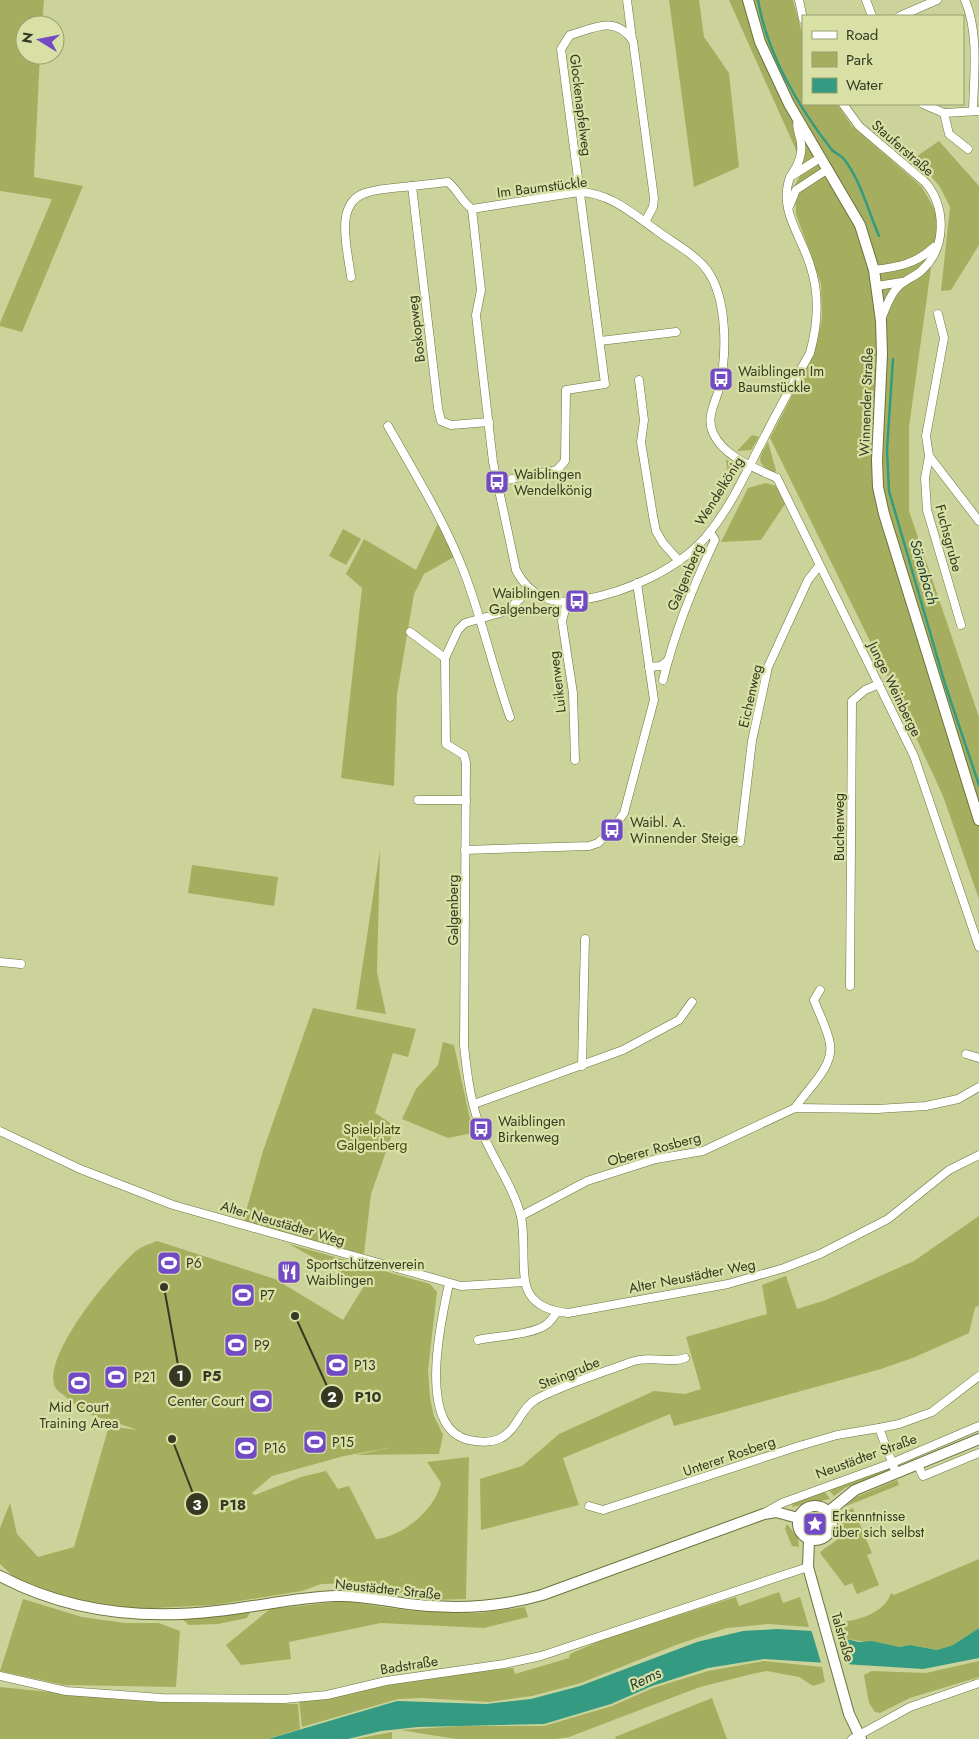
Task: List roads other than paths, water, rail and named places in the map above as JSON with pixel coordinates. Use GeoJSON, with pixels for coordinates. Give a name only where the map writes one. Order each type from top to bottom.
{"type":"FeatureCollection","features":[{"type":"Feature","properties":{"kind":"street"},"geometry":{"type":"LineString","coordinates":[[627,0],[654,198],[653,207],[645,222]]}},
{"type":"Feature","properties":{"kind":"street","name":"Winnender Straße"},"geometry":{"type":"LineString","coordinates":[[748,0],[760,42],[798,119],[860,225],[874,270],[881,321],[882,354],[878,411],[878,487],[884,514],[979,820]]}},
{"type":"Feature","properties":{"kind":"street"},"geometry":{"type":"LineString","coordinates":[[799,0],[802,15]]}},
{"type":"Feature","properties":{"kind":"street"},"geometry":{"type":"LineString","coordinates":[[866,0],[872,15]]}},
{"type":"Feature","properties":{"kind":"street"},"geometry":{"type":"LineString","coordinates":[[902,15],[937,0]]}},
{"type":"Feature","properties":{"kind":"street"},"geometry":{"type":"LineString","coordinates":[[926,105],[944,112],[976,110],[972,15],[965,0]]}},
{"type":"Feature","properties":{"kind":"street","name":"Glockenapfelweg"},"geometry":{"type":"LineString","coordinates":[[579,192],[561,48],[564,40],[570,35],[608,24],[626,31],[632,42]]}},
{"type":"Feature","properties":{"kind":"street","name":"Stauferstraße"},"geometry":{"type":"LineString","coordinates":[[844,105],[859,126],[926,183],[934,194],[942,218],[937,244],[922,270],[902,282],[892,295],[881,321]]}},
{"type":"Feature","properties":{"kind":"street"},"geometry":{"type":"LineString","coordinates":[[944,112],[949,134],[968,149]]}},
{"type":"Feature","properties":{"kind":"street","name":"Wendelkönig"},"geometry":{"type":"LineString","coordinates":[[529,590],[548,600],[567,602],[602,596],[637,583],[679,561],[710,532],[751,466],[810,352],[815,334],[816,286],[810,264],[788,212],[786,190],[790,177],[800,158],[802,145],[796,125],[798,119]]}},
{"type":"Feature","properties":{"kind":"street"},"geometry":{"type":"LineString","coordinates":[[790,177],[820,158]]}},
{"type":"Feature","properties":{"kind":"street"},"geometry":{"type":"LineString","coordinates":[[788,212],[796,190],[828,170]]}},
{"type":"Feature","properties":{"kind":"street"},"geometry":{"type":"LineString","coordinates":[[351,277],[345,218],[351,201],[367,192],[448,182],[456,189],[461,201],[472,209],[481,290],[476,315],[497,482],[516,570],[529,590],[507,611],[465,623],[458,630],[445,658],[410,632]]}},
{"type":"Feature","properties":{"kind":"street","name":"Boskopweg"},"geometry":{"type":"LineString","coordinates":[[412,186],[441,421],[451,425],[489,422]]}},
{"type":"Feature","properties":{"kind":"street"},"geometry":{"type":"LineString","coordinates":[[497,482],[557,470],[565,461],[566,390],[605,384],[579,192]]}},
{"type":"Feature","properties":{"kind":"street","name":"Im Baumstückle"},"geometry":{"type":"LineString","coordinates":[[472,209],[579,192],[595,193],[607,196],[699,262],[708,271],[714,286],[722,314],[725,349],[721,379],[710,414],[710,424],[714,434],[730,453],[751,466]]}},
{"type":"Feature","properties":{"kind":"street"},"geometry":{"type":"LineString","coordinates":[[874,270],[902,266],[916,261],[937,244]]}},
{"type":"Feature","properties":{"kind":"street","name":"Stauferstraße"},"geometry":{"type":"LineString","coordinates":[[877,286],[902,282]]}},
{"type":"Feature","properties":{"kind":"street","name":"Fuchsgrube"},"geometry":{"type":"LineString","coordinates":[[938,314],[944,338],[926,436],[929,456],[925,478],[927,510],[962,625]]}},
{"type":"Feature","properties":{"kind":"street"},"geometry":{"type":"LineString","coordinates":[[600,341],[676,332]]}},
{"type":"Feature","properties":{"kind":"street"},"geometry":{"type":"LineString","coordinates":[[639,380],[644,420],[641,442],[656,532],[679,561]]}},
{"type":"Feature","properties":{"kind":"street"},"geometry":{"type":"LineString","coordinates":[[388,426],[443,523],[481,618],[510,717]]}},
{"type":"Feature","properties":{"kind":"street","name":"Fuchsgrube"},"geometry":{"type":"LineString","coordinates":[[929,456],[979,521]]}},
{"type":"Feature","properties":{"kind":"street","name":"Junge Weinberge"},"geometry":{"type":"LineString","coordinates":[[751,466],[777,478],[914,756],[979,948]]}},
{"type":"Feature","properties":{"kind":"street","name":"Galgenberg"},"geometry":{"type":"LineString","coordinates":[[663,680],[692,588],[715,540],[710,532]]}},
{"type":"Feature","properties":{"kind":"street","name":"Eichenweg"},"geometry":{"type":"LineString","coordinates":[[740,842],[752,741],[768,667],[808,580],[819,566]]}},
{"type":"Feature","properties":{"kind":"street"},"geometry":{"type":"LineString","coordinates":[[465,850],[589,846],[598,843],[612,830],[624,813],[654,700],[637,583]]}},
{"type":"Feature","properties":{"kind":"street","name":"Luikenweg"},"geometry":{"type":"LineString","coordinates":[[567,602],[562,621],[573,693],[575,760]]}},
{"type":"Feature","properties":{"kind":"street","name":"Galgenberg"},"geometry":{"type":"LineString","coordinates":[[445,658],[446,744],[464,755],[466,762],[464,1045],[467,1077],[483,1135],[521,1216],[524,1239],[525,1282]]}},
{"type":"Feature","properties":{"kind":"street"},"geometry":{"type":"LineString","coordinates":[[649,668],[661,666],[668,661]]}},
{"type":"Feature","properties":{"kind":"street","name":"Buchenweg"},"geometry":{"type":"LineString","coordinates":[[850,986],[852,701],[865,690],[879,684]]}},
{"type":"Feature","properties":{"kind":"street"},"geometry":{"type":"LineString","coordinates":[[418,800],[466,800]]}},
{"type":"Feature","properties":{"kind":"street"},"geometry":{"type":"LineString","coordinates":[[582,1066],[586,939]]}},
{"type":"Feature","properties":{"kind":"street"},"geometry":{"type":"LineString","coordinates":[[0,962],[22,964]]}},
{"type":"Feature","properties":{"kind":"street","name":"Oberer Rosberg"},"geometry":{"type":"LineString","coordinates":[[795,1108],[816,1081],[830,1056],[830,1044],[814,1000],[820,990]]}},
{"type":"Feature","properties":{"kind":"street"},"geometry":{"type":"LineString","coordinates":[[474,1104],[622,1050],[679,1020],[692,1002]]}},
{"type":"Feature","properties":{"kind":"street"},"geometry":{"type":"LineString","coordinates":[[966,1054],[979,1058]]}},
{"type":"Feature","properties":{"kind":"street","name":"Oberer Rosberg"},"geometry":{"type":"LineString","coordinates":[[521,1216],[587,1181],[656,1159],[703,1151],[795,1108],[878,1109],[926,1106],[958,1098],[979,1088]]}},
{"type":"Feature","properties":{"kind":"street","name":"Alter Neustädter Weg"},"geometry":{"type":"LineString","coordinates":[[0,1131],[80,1169],[173,1204],[449,1284],[475,1286],[525,1282],[528,1291],[535,1300],[542,1306],[557,1312],[580,1312],[728,1284],[812,1258],[888,1219],[950,1170],[979,1154]]}},
{"type":"Feature","properties":{"kind":"street","name":"Steingrube"},"geometry":{"type":"LineString","coordinates":[[449,1284],[442,1316],[437,1376],[438,1398],[442,1415],[447,1425],[464,1439],[483,1442],[500,1438],[512,1430],[535,1401],[631,1362],[648,1358],[679,1361],[685,1358]]}},
{"type":"Feature","properties":{"kind":"street"},"geometry":{"type":"LineString","coordinates":[[478,1340],[492,1337],[500,1338],[547,1325],[557,1312]]}},
{"type":"Feature","properties":{"kind":"street","name":"Unterer Rosberg"},"geometry":{"type":"LineString","coordinates":[[590,1506],[603,1510],[837,1435],[899,1424],[932,1412],[979,1376]]}},
{"type":"Feature","properties":{"kind":"street","name":"Neustädter Straße"},"geometry":{"type":"LineString","coordinates":[[764,1514],[782,1503],[892,1463],[979,1426]]}},
{"type":"Feature","properties":{"kind":"street"},"geometry":{"type":"LineString","coordinates":[[879,1428],[896,1473]]}},
{"type":"Feature","properties":{"kind":"street","name":"Neustädter Straße"},"geometry":{"type":"LineString","coordinates":[[828,1512],[855,1490],[979,1439]]}},
{"type":"Feature","properties":{"kind":"street","name":"Neustädter Straße"},"geometry":{"type":"LineString","coordinates":[[918,1465],[923,1476],[979,1453]]}},
{"type":"Feature","properties":{"kind":"street"},"geometry":{"type":"LineString","coordinates":[[810,1506],[822,1508],[828,1512],[832,1521],[830,1532],[822,1539],[809,1540],[798,1530],[798,1518],[810,1506]]}},
{"type":"Feature","properties":{"kind":"street","name":"Neustädter Straße"},"geometry":{"type":"LineString","coordinates":[[0,1576],[25,1589],[60,1601],[102,1611],[135,1614],[216,1611],[338,1595],[446,1609],[486,1608],[542,1595],[764,1514],[776,1512],[798,1518]]}},
{"type":"Feature","properties":{"kind":"street","name":"Talstraße"},"geometry":{"type":"LineString","coordinates":[[809,1540],[808,1568],[857,1738]]}},
{"type":"Feature","properties":{"kind":"street","name":"Badstraße"},"geometry":{"type":"LineString","coordinates":[[0,1676],[66,1691],[162,1698],[246,1700],[327,1695],[386,1681],[504,1664],[541,1656],[808,1568]]}},
{"type":"Feature","properties":{"kind":"street"},"geometry":{"type":"LineString","coordinates":[[857,1738],[910,1707],[979,1683]]}},
{"type":"Feature","properties":{"kind":"water","name":"Rems"},"geometry":{"type":"Polygon","coordinates":[[[979,1628],[979,1658],[923,1669],[764,1659],[708,1668],[652,1686],[611,1704],[544,1724],[418,1727],[381,1731],[348,1739],[268,1739],[397,1701],[486,1704],[531,1699],[580,1686],[697,1642],[743,1631],[777,1629],[812,1631],[859,1642],[872,1641],[899,1647],[910,1645],[937,1650],[953,1645],[979,1628]]]}},
{"type":"Feature","properties":{"kind":"waterway","name":"Sörenbach"},"geometry":{"type":"LineString","coordinates":[[758,0],[762,20],[786,80],[820,134],[832,150],[843,158],[850,167],[879,236]]}},
{"type":"Feature","properties":{"kind":"waterway","name":"Sörenbach"},"geometry":{"type":"LineString","coordinates":[[893,359],[887,450],[889,491],[945,684],[979,785]]}},
{"type":"Feature","properties":{"kind":"place","name":"Waiblingen Im Baumstückle"},"geometry":{"type":"Point","coordinates":[721,379]}},
{"type":"Feature","properties":{"kind":"place","name":"Waiblingen Wendelkönig"},"geometry":{"type":"Point","coordinates":[497,482]}},
{"type":"Feature","properties":{"kind":"place","name":"Waiblingen Galgenberg"},"geometry":{"type":"Point","coordinates":[577,601]}},
{"type":"Feature","properties":{"kind":"place","name":"Waibl. A. Winnender Steige"},"geometry":{"type":"Point","coordinates":[612,830]}},
{"type":"Feature","properties":{"kind":"place","name":"Waiblingen Birkenweg"},"geometry":{"type":"Point","coordinates":[481,1129]}},
{"type":"Feature","properties":{"kind":"place","name":"P6"},"geometry":{"type":"Point","coordinates":[169,1263]}},
{"type":"Feature","properties":{"kind":"place","name":"Sportschützenverein Waiblingen"},"geometry":{"type":"Point","coordinates":[289,1272]}},
{"type":"Feature","properties":{"kind":"place","name":"P5"},"geometry":{"type":"Point","coordinates":[164,1287]}},
{"type":"Feature","properties":{"kind":"place","name":"P7"},"geometry":{"type":"Point","coordinates":[243,1295]}},
{"type":"Feature","properties":{"kind":"place","name":"P10"},"geometry":{"type":"Point","coordinates":[295,1316]}},
{"type":"Feature","properties":{"kind":"place","name":"P9"},"geometry":{"type":"Point","coordinates":[236,1345]}},
{"type":"Feature","properties":{"kind":"place","name":"P13"},"geometry":{"type":"Point","coordinates":[337,1365]}},
{"type":"Feature","properties":{"kind":"place","name":"P21"},"geometry":{"type":"Point","coordinates":[116,1377]}},
{"type":"Feature","properties":{"kind":"place","name":"Mid Court Training Area"},"geometry":{"type":"Point","coordinates":[79,1383]}},
{"type":"Feature","properties":{"kind":"place","name":"Center Court"},"geometry":{"type":"Point","coordinates":[261,1401]}},
{"type":"Feature","properties":{"kind":"place","name":"P18"},"geometry":{"type":"Point","coordinates":[172,1439]}},
{"type":"Feature","properties":{"kind":"place","name":"P15"},"geometry":{"type":"Point","coordinates":[315,1442]}},
{"type":"Feature","properties":{"kind":"place","name":"P16"},"geometry":{"type":"Point","coordinates":[246,1448]}},
{"type":"Feature","properties":{"kind":"place","name":"Erkenntnisse über sich selbst"},"geometry":{"type":"Point","coordinates":[815,1524]}},
{"type":"Feature","properties":{"kind":"park label","name":"Spielplatz Galgenberg"},"geometry":{"type":"Point","coordinates":[372,1138]}}]}
